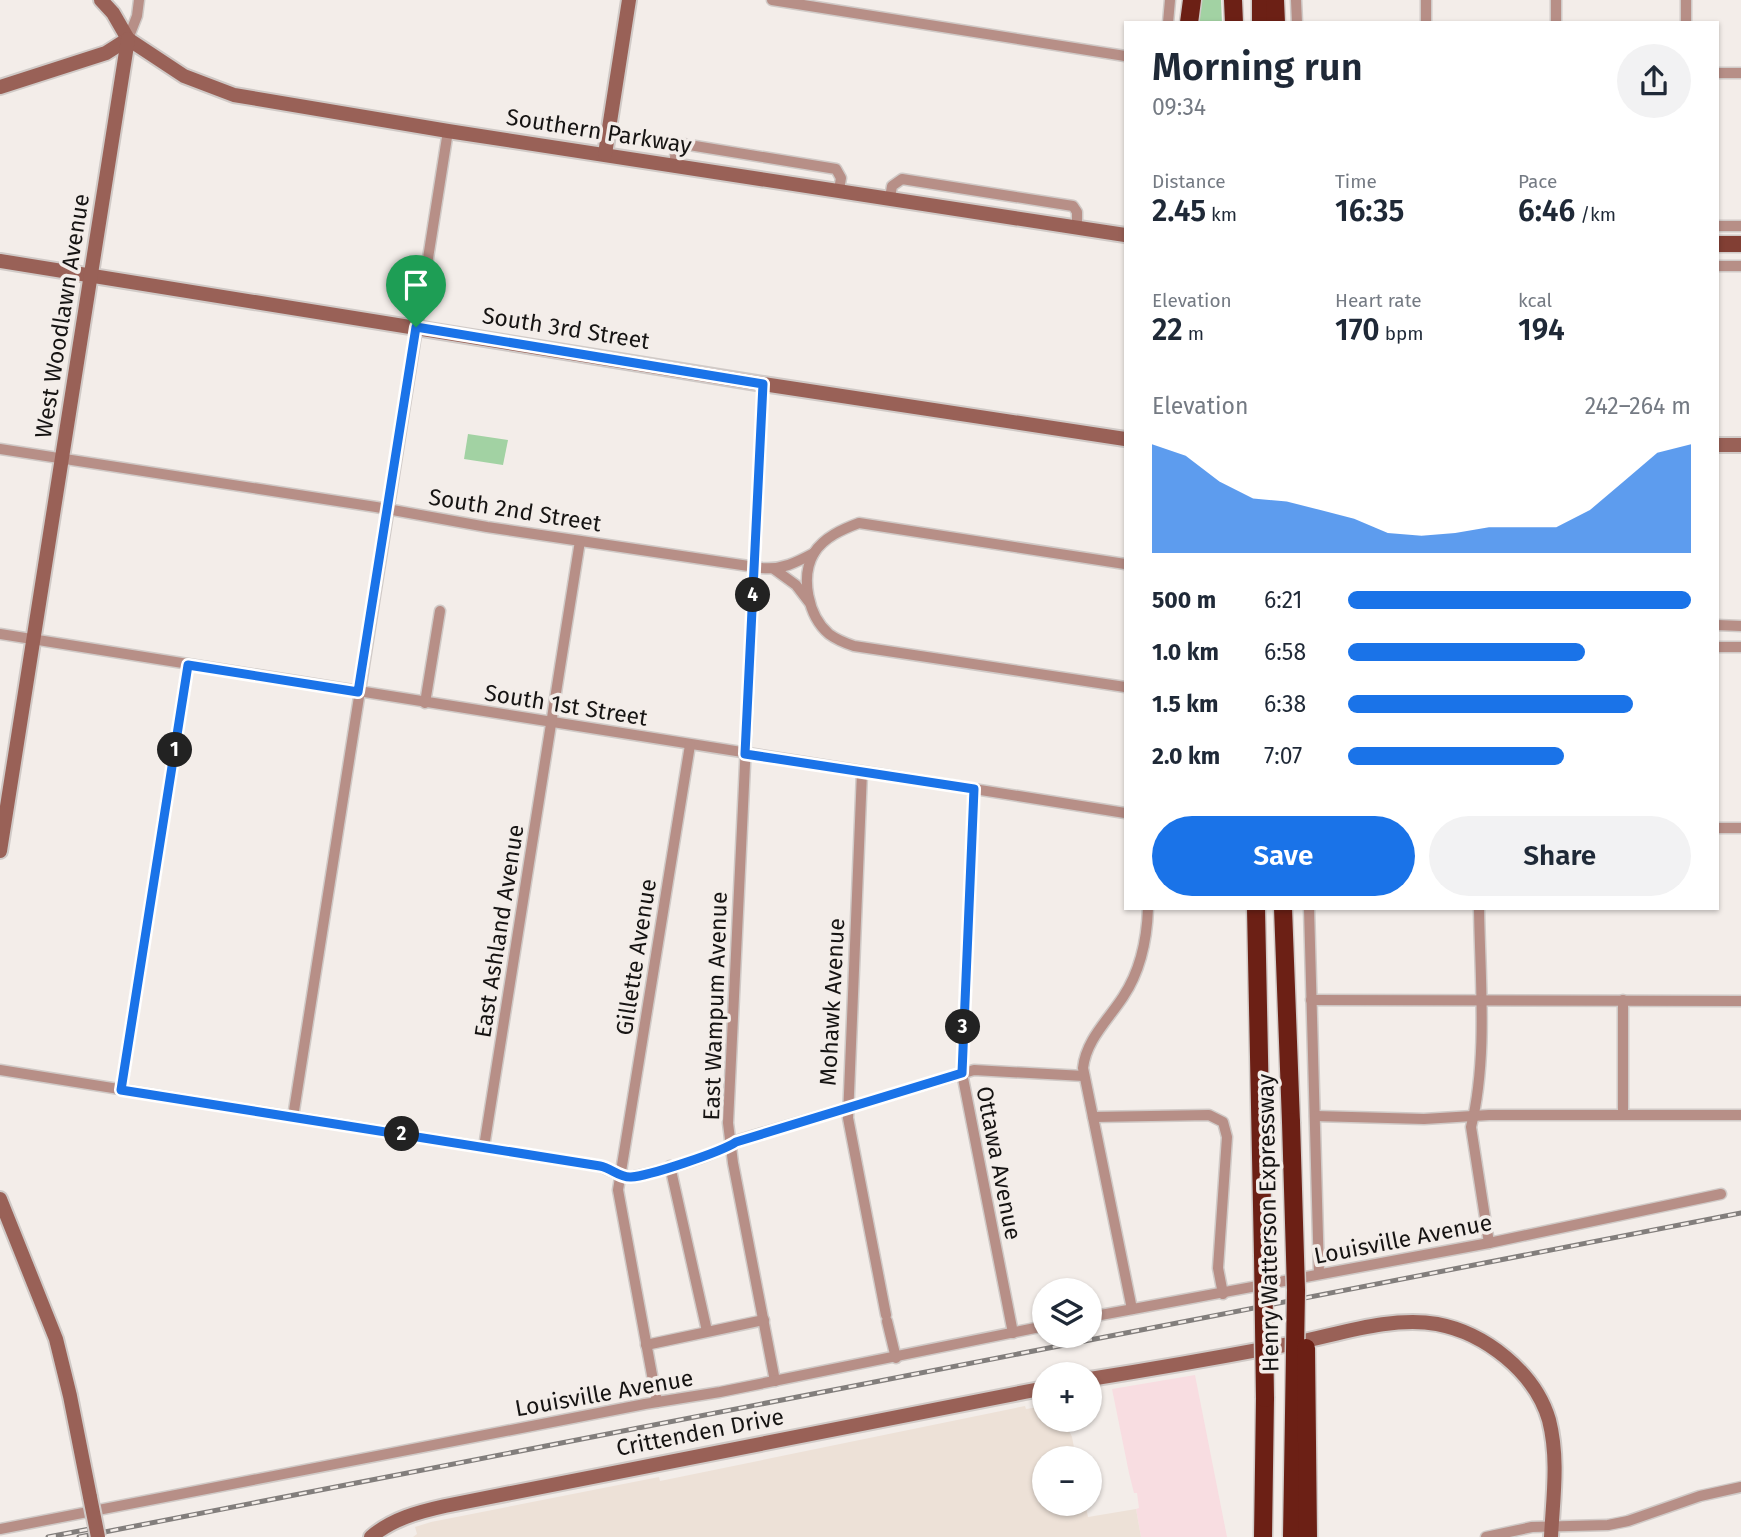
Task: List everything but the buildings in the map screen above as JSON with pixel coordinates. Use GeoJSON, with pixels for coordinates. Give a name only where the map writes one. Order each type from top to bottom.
{"type":"FeatureCollection","features":[{"type":"Feature","properties":{"kind":"highway"},"geometry":{"type":"LineString","coordinates":[[1189,21],[1192,0]]}},
{"type":"Feature","properties":{"kind":"highway"},"geometry":{"type":"LineString","coordinates":[[1233,0],[1234,21]]}},
{"type":"Feature","properties":{"kind":"highway"},"geometry":{"type":"LineString","coordinates":[[1261,0],[1261,21]]}},
{"type":"Feature","properties":{"kind":"highway"},"geometry":{"type":"LineString","coordinates":[[1275,0],[1276,21]]}},
{"type":"Feature","properties":{"kind":"highway"},"geometry":{"type":"LineString","coordinates":[[1244,910],[1257,1007]]}},
{"type":"Feature","properties":{"kind":"highway","name":"Henry Watterson Expressway"},"geometry":{"type":"LineString","coordinates":[[1256,910],[1265,1398],[1263,1537]]}},
{"type":"Feature","properties":{"kind":"highway","name":"Henry Watterson Expressway"},"geometry":{"type":"LineString","coordinates":[[1284,910],[1296,1290],[1292,1537]]}},
{"type":"Feature","properties":{"kind":"highway"},"geometry":{"type":"LineString","coordinates":[[1296,1290],[1305,1307],[1308,1537]]}},
{"type":"Feature","properties":{"kind":"main road","name":"Southern Parkway"},"geometry":{"type":"LineString","coordinates":[[101,0],[113,13],[128,39],[184,76],[221,92],[448,131],[1124,235]]}},
{"type":"Feature","properties":{"kind":"main road"},"geometry":{"type":"LineString","coordinates":[[605,154],[629,0]]}},
{"type":"Feature","properties":{"kind":"main road"},"geometry":{"type":"LineString","coordinates":[[0,88],[106,53],[128,39]]}},
{"type":"Feature","properties":{"kind":"main road","name":"West Woodlawn Avenue"},"geometry":{"type":"LineString","coordinates":[[0,851],[128,39]]}},
{"type":"Feature","properties":{"kind":"main road"},"geometry":{"type":"LineString","coordinates":[[1719,244],[1741,244]]}},
{"type":"Feature","properties":{"kind":"main road","name":"South 3rd Street"},"geometry":{"type":"LineString","coordinates":[[0,261],[763,384],[1124,439]]}},
{"type":"Feature","properties":{"kind":"main road"},"geometry":{"type":"LineString","coordinates":[[1719,444],[1741,444]]}},
{"type":"Feature","properties":{"kind":"main road"},"geometry":{"type":"LineString","coordinates":[[0,1199],[56,1339],[98,1537]]}},
{"type":"Feature","properties":{"kind":"main road"},"geometry":{"type":"LineString","coordinates":[[1102,1377],[1382,1325],[1436,1324],[1456,1329],[1493,1347],[1512,1362],[1530,1384],[1548,1418],[1555,1465],[1552,1532]]}},
{"type":"Feature","properties":{"kind":"main road","name":"Crittenden Drive"},"geometry":{"type":"LineString","coordinates":[[371,1537],[402,1518],[445,1506],[1032,1391]]}},
{"type":"Feature","properties":{"kind":"street","name":"West Woodlawn Avenue"},"geometry":{"type":"LineString","coordinates":[[128,39],[137,16],[139,0]]}},
{"type":"Feature","properties":{"kind":"street"},"geometry":{"type":"LineString","coordinates":[[777,0],[1124,56]]}},
{"type":"Feature","properties":{"kind":"street"},"geometry":{"type":"LineString","coordinates":[[1168,21],[1170,0]]}},
{"type":"Feature","properties":{"kind":"street"},"geometry":{"type":"LineString","coordinates":[[1296,0],[1297,21]]}},
{"type":"Feature","properties":{"kind":"street"},"geometry":{"type":"LineString","coordinates":[[1426,0],[1426,21]]}},
{"type":"Feature","properties":{"kind":"street"},"geometry":{"type":"LineString","coordinates":[[1556,0],[1556,21]]}},
{"type":"Feature","properties":{"kind":"street"},"geometry":{"type":"LineString","coordinates":[[1686,0],[1686,21]]}},
{"type":"Feature","properties":{"kind":"street"},"geometry":{"type":"LineString","coordinates":[[1719,73],[1741,73]]}},
{"type":"Feature","properties":{"kind":"street"},"geometry":{"type":"LineString","coordinates":[[293,1117],[448,131]]}},
{"type":"Feature","properties":{"kind":"street"},"geometry":{"type":"LineString","coordinates":[[674,166],[678,146],[697,146],[836,169],[841,178],[839,190]]}},
{"type":"Feature","properties":{"kind":"street"},"geometry":{"type":"LineString","coordinates":[[890,198],[892,186],[902,178],[960,187],[1073,206],[1077,212],[1077,228]]}},
{"type":"Feature","properties":{"kind":"street"},"geometry":{"type":"LineString","coordinates":[[1719,226],[1741,226]]}},
{"type":"Feature","properties":{"kind":"street"},"geometry":{"type":"LineString","coordinates":[[1719,266],[1741,266]]}},
{"type":"Feature","properties":{"kind":"street","name":"East Wampum Avenue"},"geometry":{"type":"LineString","coordinates":[[763,384],[728,1123],[775,1381]]}},
{"type":"Feature","properties":{"kind":"street","name":"South 2nd Street"},"geometry":{"type":"LineString","coordinates":[[0,449],[774,569],[791,565],[814,553],[836,533],[859,523],[1124,563]]}},
{"type":"Feature","properties":{"kind":"street","name":"East Ashland Avenue"},"geometry":{"type":"LineString","coordinates":[[484,1147],[580,541]]}},
{"type":"Feature","properties":{"kind":"street"},"geometry":{"type":"LineString","coordinates":[[811,603],[808,576],[814,553]]}},
{"type":"Feature","properties":{"kind":"street"},"geometry":{"type":"LineString","coordinates":[[774,569],[796,584],[811,603],[826,632],[854,646],[1124,687]]}},
{"type":"Feature","properties":{"kind":"street"},"geometry":{"type":"LineString","coordinates":[[425,703],[440,611]]}},
{"type":"Feature","properties":{"kind":"street"},"geometry":{"type":"LineString","coordinates":[[1719,625],[1741,626]]}},
{"type":"Feature","properties":{"kind":"street","name":"South 1st Street"},"geometry":{"type":"LineString","coordinates":[[0,634],[1124,813]]}},
{"type":"Feature","properties":{"kind":"street"},"geometry":{"type":"LineString","coordinates":[[1719,647],[1741,647]]}},
{"type":"Feature","properties":{"kind":"street"},"geometry":{"type":"LineString","coordinates":[[121,1090],[188,665]]}},
{"type":"Feature","properties":{"kind":"street","name":"Gillette Avenue"},"geometry":{"type":"LineString","coordinates":[[657,1402],[619,1204],[620,1175],[690,745]]}},
{"type":"Feature","properties":{"kind":"street","name":"Mohawk Avenue"},"geometry":{"type":"LineString","coordinates":[[862,772],[847,1108],[886,1318],[896,1358]]}},
{"type":"Feature","properties":{"kind":"street","name":"Ottawa Avenue"},"geometry":{"type":"LineString","coordinates":[[974,789],[962,1073],[1013,1333]]}},
{"type":"Feature","properties":{"kind":"street"},"geometry":{"type":"LineString","coordinates":[[1719,828],[1741,828]]}},
{"type":"Feature","properties":{"kind":"street"},"geometry":{"type":"LineString","coordinates":[[1132,1309],[1084,1076],[1084,1056],[1090,1042],[1124,996],[1138,970],[1146,936],[1148,910]]}},
{"type":"Feature","properties":{"kind":"street"},"geometry":{"type":"LineString","coordinates":[[1309,910],[1320,1274]]}},
{"type":"Feature","properties":{"kind":"street"},"geometry":{"type":"LineString","coordinates":[[1479,910],[1479,1059],[1471,1127],[1489,1243]]}},
{"type":"Feature","properties":{"kind":"street"},"geometry":{"type":"LineString","coordinates":[[1311,1000],[1741,1001]]}},
{"type":"Feature","properties":{"kind":"street"},"geometry":{"type":"LineString","coordinates":[[1623,1000],[1623,1114]]}},
{"type":"Feature","properties":{"kind":"street"},"geometry":{"type":"LineString","coordinates":[[0,1070],[600,1166],[631,1177],[736,1142],[974,1070],[1084,1076]]}},
{"type":"Feature","properties":{"kind":"street"},"geometry":{"type":"LineString","coordinates":[[1093,1117],[1209,1115],[1223,1122],[1227,1137],[1218,1268],[1223,1294]]}},
{"type":"Feature","properties":{"kind":"street"},"geometry":{"type":"LineString","coordinates":[[1315,1116],[1424,1119],[1474,1115],[1741,1115]]}},
{"type":"Feature","properties":{"kind":"street"},"geometry":{"type":"LineString","coordinates":[[670,1166],[707,1331]]}},
{"type":"Feature","properties":{"kind":"street","name":"Louisville Avenue"},"geometry":{"type":"LineString","coordinates":[[1102,1315],[1489,1243],[1721,1194]]}},
{"type":"Feature","properties":{"kind":"street"},"geometry":{"type":"LineString","coordinates":[[646,1345],[764,1320]]}},
{"type":"Feature","properties":{"kind":"street","name":"Louisville Avenue"},"geometry":{"type":"LineString","coordinates":[[0,1529],[896,1358],[1032,1329]]}},
{"type":"Feature","properties":{"kind":"street"},"geometry":{"type":"LineString","coordinates":[[1486,1537],[1532,1527],[1552,1532],[1628,1521],[1700,1496],[1741,1487]]}},
{"type":"Feature","properties":{"kind":"shaded area"},"geometry":{"type":"Polygon","coordinates":[[[1195,1375],[1227,1537],[1141,1537],[1136,1509],[1139,1508],[1137,1493],[1134,1493],[1129,1473],[1112,1389],[1195,1375]]]}},
{"type":"Feature","properties":{"kind":"shaded area"},"geometry":{"type":"Polygon","coordinates":[[[1025,1406],[1026,1409],[1032,1408],[1032,1432],[1070,1432],[1074,1446],[1032,1446],[1032,1516],[1088,1517],[1136,1509],[1141,1537],[413,1537],[417,1534],[415,1527],[431,1522],[659,1477],[660,1481],[1025,1406]]]}},
{"type":"Feature","properties":{"kind":"green space"},"geometry":{"type":"Polygon","coordinates":[[[1198,0],[1221,0],[1222,21],[1195,21],[1198,0]]]}},
{"type":"Feature","properties":{"kind":"green space"},"geometry":{"type":"Polygon","coordinates":[[[468,434],[508,440],[503,465],[464,459],[468,434]]]}},
{"type":"Feature","properties":{"kind":"railway"},"geometry":{"type":"LineString","coordinates":[[79,1537],[1741,1213]]}},
{"type":"Feature","properties":{"kind":"railway"},"geometry":{"type":"LineString","coordinates":[[48,1537],[90,1529]]}},
{"type":"Feature","properties":{"kind":"route"},"geometry":{"type":"LineString","coordinates":[[416,327],[763,384],[745,754],[974,789],[962,1073],[736,1142],[705,1156],[631,1177],[620,1175],[607,1167],[121,1090],[188,665],[358,692],[416,327]]}}]}
